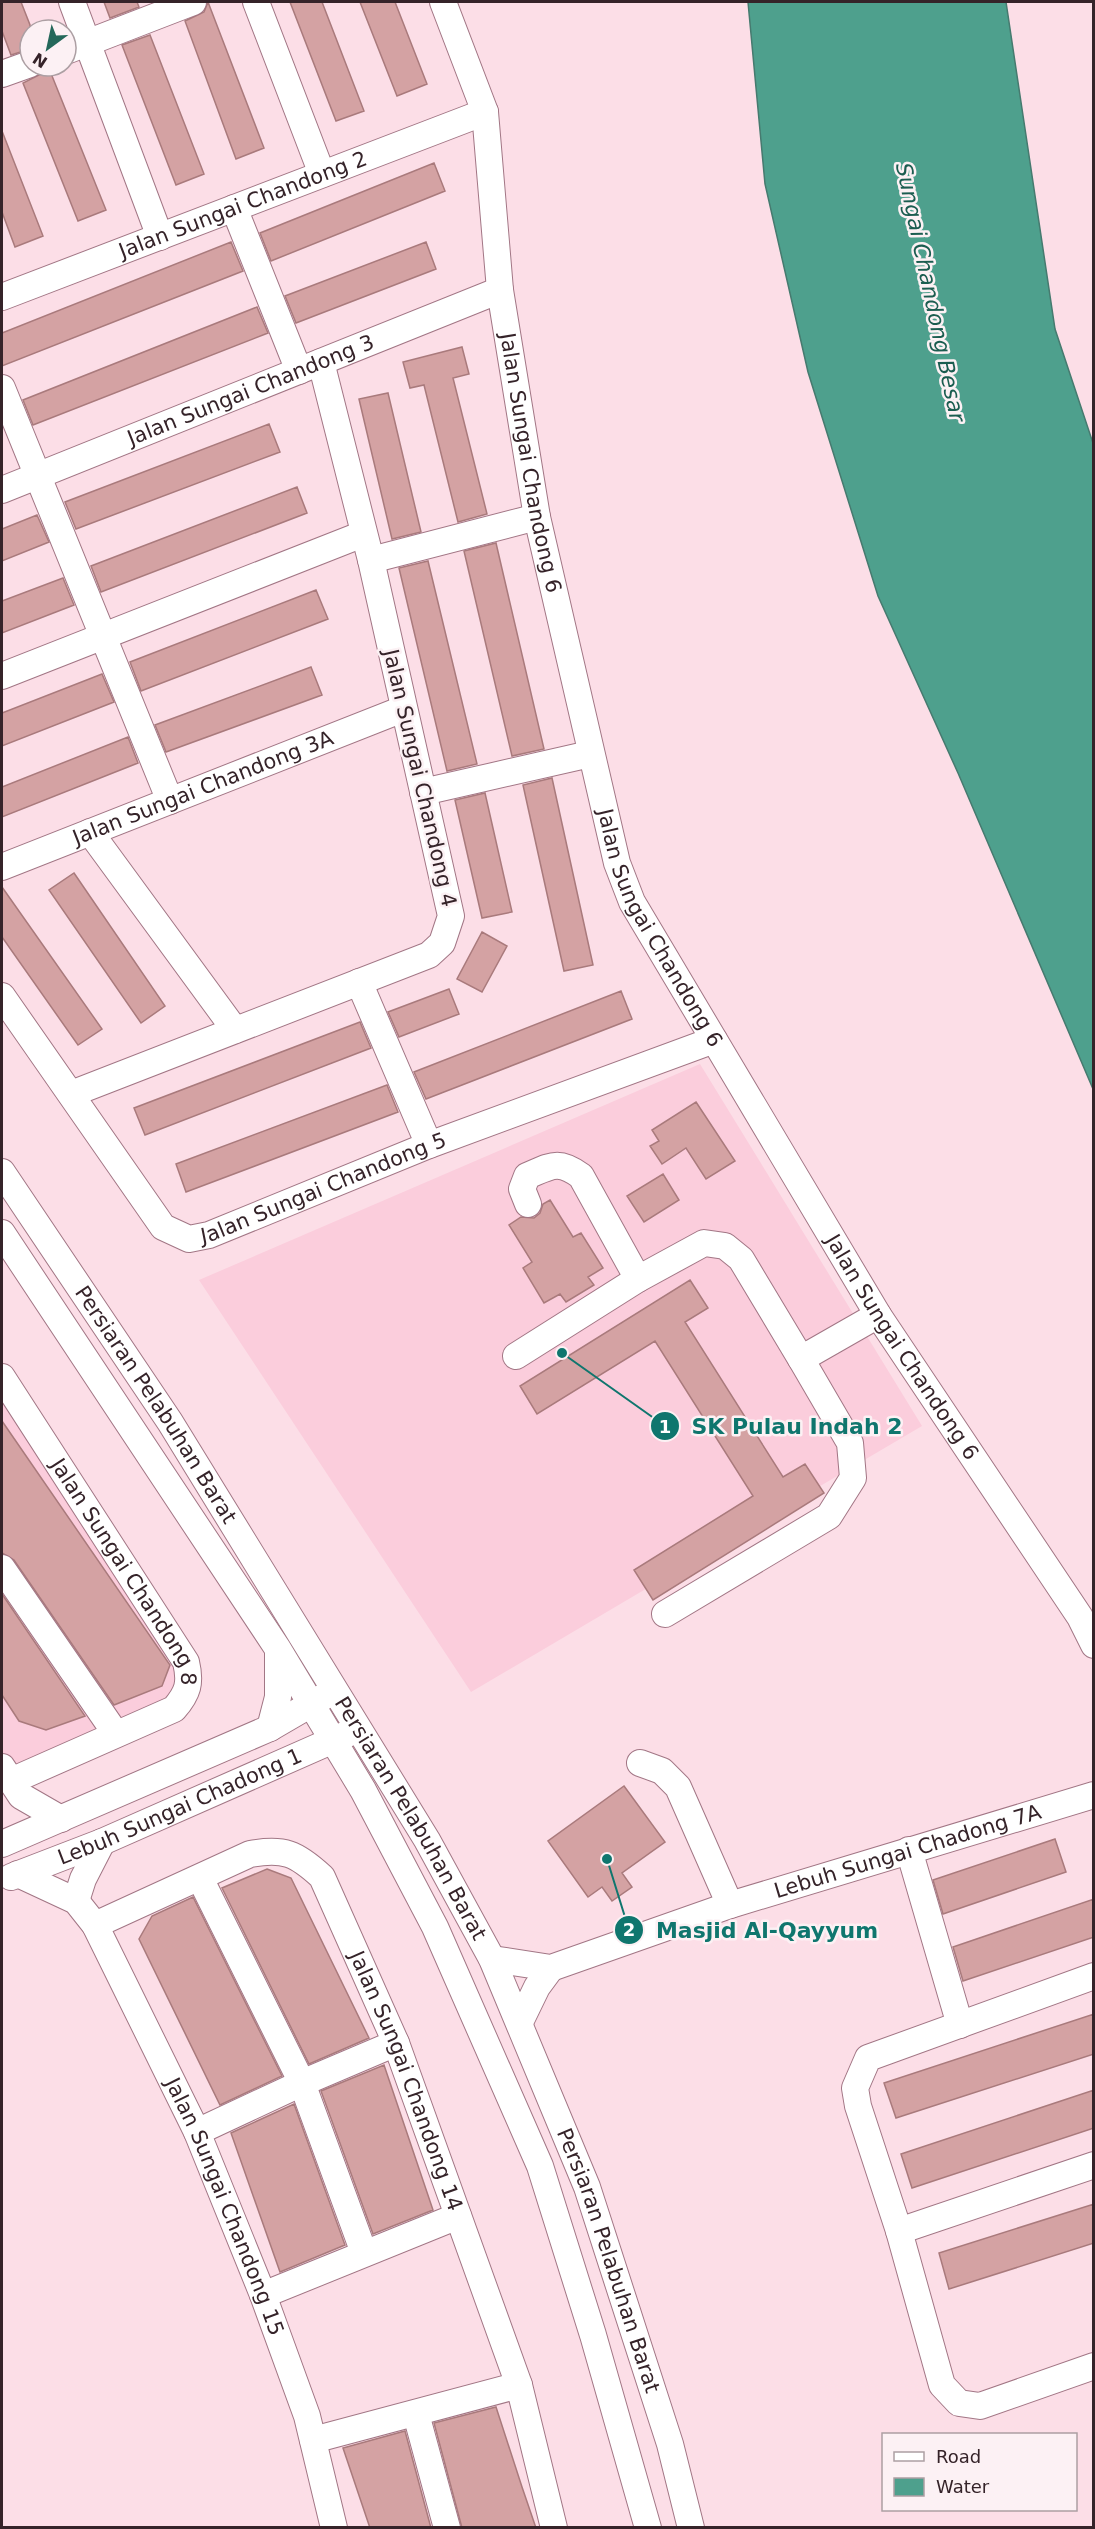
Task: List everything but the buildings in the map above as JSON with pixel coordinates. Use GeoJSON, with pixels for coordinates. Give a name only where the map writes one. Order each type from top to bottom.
{"type":"FeatureCollection","features":[{"type":"Feature","properties":{"kind":"street"},"geometry":{"type":"LineString","coordinates":[[72,2],[74,18]]}},
{"type":"Feature","properties":{"kind":"street"},"geometry":{"type":"LineString","coordinates":[[78,48],[193,2]]}},
{"type":"Feature","properties":{"kind":"street"},"geometry":{"type":"LineString","coordinates":[[256,2],[322,174]]}},
{"type":"Feature","properties":{"kind":"street","name":"Jalan Sungai Chandong 6"},"geometry":{"type":"LineString","coordinates":[[443,2],[485,112],[500,290],[537,517],[590,754],[617,863],[632,902],[878,1315],[1080,1617],[1094,1645]]}},
{"type":"Feature","properties":{"kind":"street"},"geometry":{"type":"LineString","coordinates":[[78,50],[160,237]]}},
{"type":"Feature","properties":{"kind":"street"},"geometry":{"type":"LineString","coordinates":[[2,74],[18,68]]}},
{"type":"Feature","properties":{"kind":"street","name":"Jalan Sungai Chandong 2"},"geometry":{"type":"LineString","coordinates":[[3,292],[160,237],[485,112]]}},
{"type":"Feature","properties":{"kind":"street","name":"Jalan Sungai Chandong 4"},"geometry":{"type":"LineString","coordinates":[[71,1094],[429,955],[442,943],[451,916],[371,560],[310,366],[234,208]]}},
{"type":"Feature","properties":{"kind":"street","name":"Jalan Sungai Chandong 3"},"geometry":{"type":"LineString","coordinates":[[2,490],[500,290]]}},
{"type":"Feature","properties":{"kind":"street"},"geometry":{"type":"LineString","coordinates":[[2,388],[170,801]]}},
{"type":"Feature","properties":{"kind":"street"},"geometry":{"type":"LineString","coordinates":[[371,560],[537,517]]}},
{"type":"Feature","properties":{"kind":"street"},"geometry":{"type":"LineString","coordinates":[[2,676],[363,534]]}},
{"type":"Feature","properties":{"kind":"street","name":"Jalan Sungai Chandong 3A"},"geometry":{"type":"LineString","coordinates":[[2,867],[403,709]]}},
{"type":"Feature","properties":{"kind":"street"},"geometry":{"type":"LineString","coordinates":[[423,792],[590,754]]}},
{"type":"Feature","properties":{"kind":"street"},"geometry":{"type":"LineString","coordinates":[[90,832],[235,1030]]}},
{"type":"Feature","properties":{"kind":"street"},"geometry":{"type":"LineString","coordinates":[[359,982],[429,1145]]}},
{"type":"Feature","properties":{"kind":"street","name":"Jalan Sungai Chandong 5"},"geometry":{"type":"LineString","coordinates":[[2,996],[163,1227],[189,1239],[209,1235],[429,1145],[714,1040]]}},
{"type":"Feature","properties":{"kind":"street"},"geometry":{"type":"LineString","coordinates":[[528,1204],[522,1189],[527,1176],[556,1164],[568,1166],[581,1176],[638,1279]]}},
{"type":"Feature","properties":{"kind":"street","name":"Persiaran Pelabuhan Barat"},"geometry":{"type":"LineString","coordinates":[[2,1172],[170,1422],[427,1840],[492,1959],[587,2187],[670,2444],[691,2528]]}},
{"type":"Feature","properties":{"kind":"street","name":"Persiaran Pelabuhan Barat"},"geometry":{"type":"LineString","coordinates":[[2,1233],[278,1649],[363,1790],[435,1927],[540,2166],[593,2335],[648,2528]]}},
{"type":"Feature","properties":{"kind":"street"},"geometry":{"type":"LineString","coordinates":[[516,1356],[638,1279],[704,1242],[725,1246],[741,1259],[850,1443],[853,1478],[829,1515],[665,1614]]}},
{"type":"Feature","properties":{"kind":"street"},"geometry":{"type":"LineString","coordinates":[[801,1359],[878,1315]]}},
{"type":"Feature","properties":{"kind":"street","name":"Jalan Sungai Chandong 8"},"geometry":{"type":"LineString","coordinates":[[2,1380],[186,1662],[190,1680],[186,1696],[174,1709],[11,1781]]}},
{"type":"Feature","properties":{"kind":"street"},"geometry":{"type":"LineString","coordinates":[[2,1568],[116,1734]]}},
{"type":"Feature","properties":{"kind":"street"},"geometry":{"type":"LineString","coordinates":[[270,1728],[278,1697],[278,1649]]}},
{"type":"Feature","properties":{"kind":"street","name":"Lebuh Sungai Chadong 1"},"geometry":{"type":"LineString","coordinates":[[2,1844],[270,1728],[310,1703],[336,1691]]}},
{"type":"Feature","properties":{"kind":"street","name":"Lebuh Sungai Chadong 1"},"geometry":{"type":"LineString","coordinates":[[10,1878],[102,1842],[358,1729]]}},
{"type":"Feature","properties":{"kind":"street"},"geometry":{"type":"LineString","coordinates":[[297,1757],[327,1761],[349,1772],[363,1790]]}},
{"type":"Feature","properties":{"kind":"street"},"geometry":{"type":"LineString","coordinates":[[640,1763],[662,1771],[678,1787],[730,1905]]}},
{"type":"Feature","properties":{"kind":"street"},"geometry":{"type":"LineString","coordinates":[[2,1839],[11,1781],[61,1819]]}},
{"type":"Feature","properties":{"kind":"street","name":"Lebuh Sungai Chadong 7A"},"geometry":{"type":"LineString","coordinates":[[551,1968],[730,1905],[1094,1795]]}},
{"type":"Feature","properties":{"kind":"street"},"geometry":{"type":"LineString","coordinates":[[76,1900],[83,1879],[102,1842]]}},
{"type":"Feature","properties":{"kind":"street","name":"Jalan Sungai Chandong 14"},"geometry":{"type":"LineString","coordinates":[[95,1925],[250,1854],[275,1850],[302,1858],[322,1877],[396,2043],[519,2385],[554,2528]]}},
{"type":"Feature","properties":{"kind":"street"},"geometry":{"type":"LineString","coordinates":[[909,1850],[960,2025]]}},
{"type":"Feature","properties":{"kind":"street","name":"Jalan Sungai Chandong 15"},"geometry":{"type":"LineString","coordinates":[[10,1878],[76,1900],[95,1925],[197,2132],[263,2295],[307,2416],[334,2528]]}},
{"type":"Feature","properties":{"kind":"street"},"geometry":{"type":"LineString","coordinates":[[200,1878],[302,2083],[364,2253]]}},
{"type":"Feature","properties":{"kind":"street"},"geometry":{"type":"LineString","coordinates":[[492,1959],[551,1968],[537,1987],[520,2022]]}},
{"type":"Feature","properties":{"kind":"street"},"geometry":{"type":"LineString","coordinates":[[1094,1976],[868,2058],[855,2088],[899,2231],[942,2385],[959,2403],[980,2406],[1094,2366]]}},
{"type":"Feature","properties":{"kind":"street"},"geometry":{"type":"LineString","coordinates":[[197,2132],[302,2083],[396,2043]]}},
{"type":"Feature","properties":{"kind":"street"},"geometry":{"type":"LineString","coordinates":[[899,2231],[1094,2165]]}},
{"type":"Feature","properties":{"kind":"street"},"geometry":{"type":"LineString","coordinates":[[263,2295],[458,2216]]}},
{"type":"Feature","properties":{"kind":"street"},"geometry":{"type":"LineString","coordinates":[[313,2440],[519,2385]]}},
{"type":"Feature","properties":{"kind":"street"},"geometry":{"type":"LineString","coordinates":[[416,2414],[447,2528]]}},
{"type":"Feature","properties":{"kind":"shaded area"},"geometry":{"type":"Polygon","coordinates":[[[700,1064],[922,1426],[471,1692],[199,1280],[700,1064]]]}},
{"type":"Feature","properties":{"kind":"shaded area"},"geometry":{"type":"Polygon","coordinates":[[[2,1393],[183,1679],[168,1703],[15,1772],[2,1753],[2,1393]]]}},
{"type":"Feature","properties":{"kind":"water","name":"Sungai Chandong Besar"},"geometry":{"type":"Polygon","coordinates":[[[748,2],[1006,2],[1055,329],[1093,443],[1093,1089],[958,773],[878,596],[808,372],[765,184],[748,2]]]}},
{"type":"Feature","properties":{"kind":"place","name":"SK Pulau Indah 2"},"geometry":{"type":"Point","coordinates":[562,1353]}},
{"type":"Feature","properties":{"kind":"place","name":"Masjid Al-Qayyum"},"geometry":{"type":"Point","coordinates":[607,1859]}}]}
